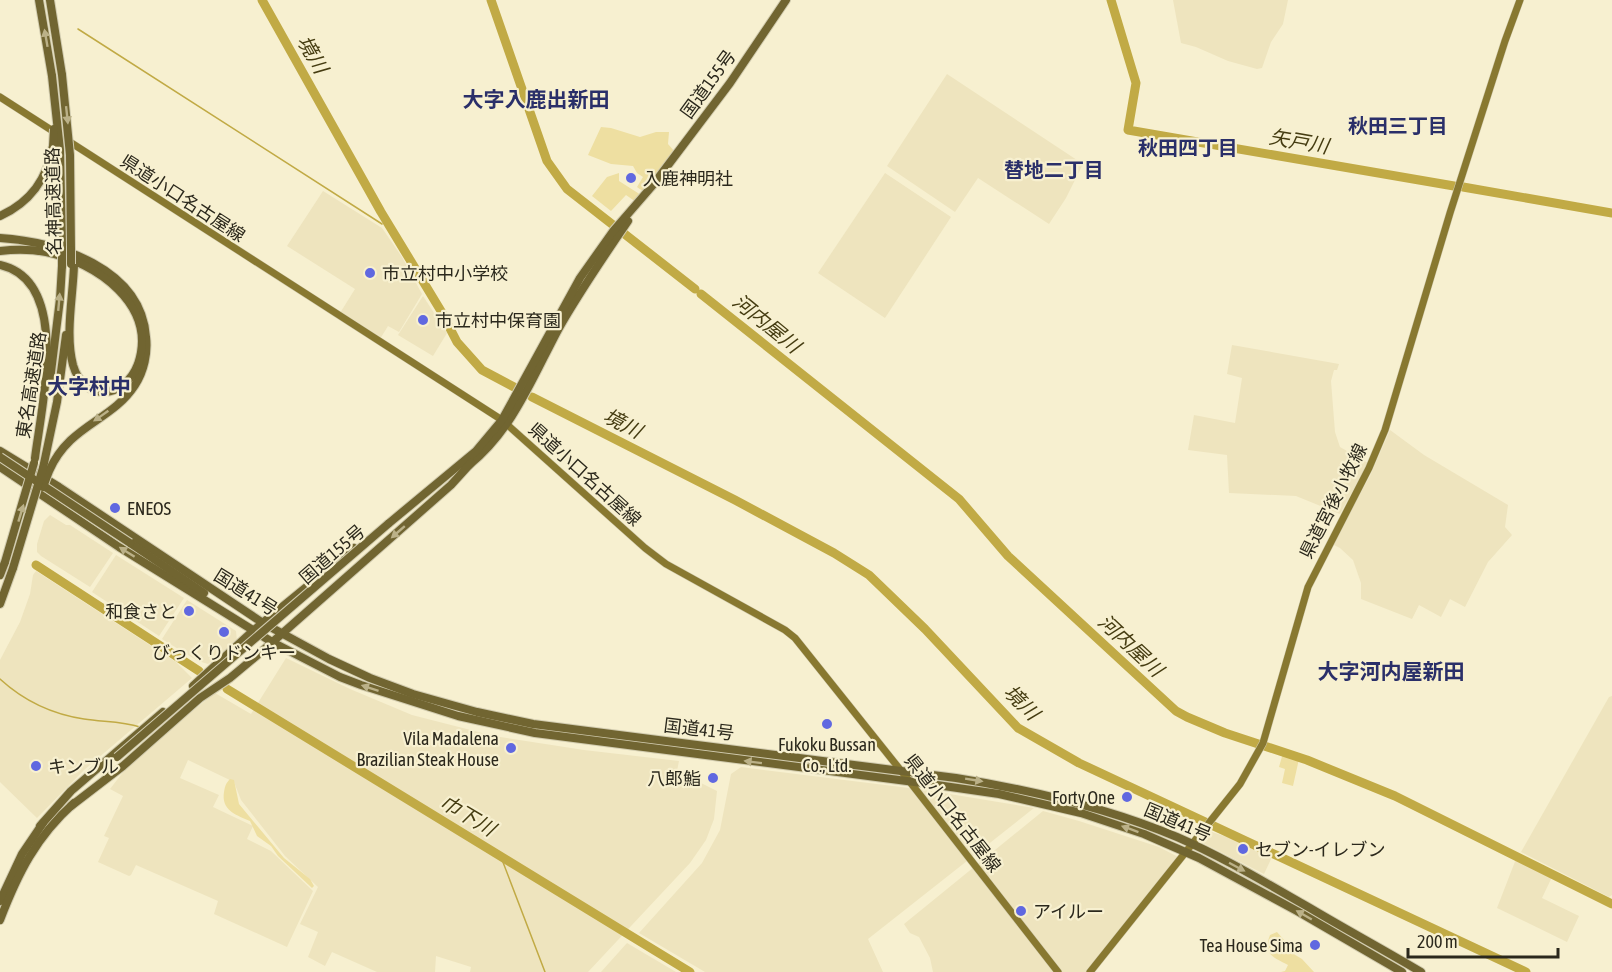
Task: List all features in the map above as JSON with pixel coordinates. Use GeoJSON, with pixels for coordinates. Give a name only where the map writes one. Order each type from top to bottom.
{"type":"FeatureCollection","features":[{"type":"Feature","properties":{"kind":"highway"},"geometry":{"type":"LineString","coordinates":[[0,216],[18,207],[34,192],[57,148],[56,100],[39,0]]}},
{"type":"Feature","properties":{"kind":"highway","name":"名神高速道路"},"geometry":{"type":"LineString","coordinates":[[50,0],[62,75],[70,155],[72,221],[65,344],[57,402]]}},
{"type":"Feature","properties":{"kind":"highway","name":"国道155号"},"geometry":{"type":"LineString","coordinates":[[389,525],[471,463],[504,422],[583,285],[617,232],[730,83],[786,0]]}},
{"type":"Feature","properties":{"kind":"highway","name":"名神高速道路"},"geometry":{"type":"LineString","coordinates":[[57,148],[69,249]]}},
{"type":"Feature","properties":{"kind":"highway"},"geometry":{"type":"LineString","coordinates":[[0,238],[57,248],[99,267],[117,280],[130,294],[144,322],[146,353],[142,370],[135,384],[115,406],[68,441],[57,454],[40,465]]}},
{"type":"Feature","properties":{"kind":"highway"},"geometry":{"type":"LineString","coordinates":[[0,251],[32,250],[69,259],[102,276],[127,299],[140,328],[140,356],[130,380],[124,386],[111,392],[99,392],[85,385],[78,376],[73,363],[70,328],[69,265],[69,249]]}},
{"type":"Feature","properties":{"kind":"highway"},"geometry":{"type":"LineString","coordinates":[[0,265],[12,269],[26,280],[37,296],[44,316],[46,357],[40,465],[33,518],[0,604]]}},
{"type":"Feature","properties":{"kind":"highway","name":"東名高速道路"},"geometry":{"type":"LineString","coordinates":[[40,465],[51,370],[69,265]]}},
{"type":"Feature","properties":{"kind":"highway","name":"東名高速道路"},"geometry":{"type":"LineString","coordinates":[[0,575],[40,465],[57,402]]}},
{"type":"Feature","properties":{"kind":"highway","name":"国道155号"},"geometry":{"type":"LineString","coordinates":[[0,901],[15,866],[40,826],[231,663],[411,504],[476,451],[504,422]]}},
{"type":"Feature","properties":{"kind":"highway","name":"国道41号"},"geometry":{"type":"LineString","coordinates":[[0,449],[5,457],[59,487],[263,623],[329,659],[370,678],[434,700],[489,715],[592,732],[966,779],[1052,795],[1125,817],[1192,844],[1262,880],[1421,972]]}},
{"type":"Feature","properties":{"kind":"highway"},"geometry":{"type":"LineString","coordinates":[[5,457],[206,595],[247,620],[254,630]]}},
{"type":"Feature","properties":{"kind":"highway"},"geometry":{"type":"LineString","coordinates":[[71,806],[103,783],[200,698],[230,678],[272,642],[443,492],[471,463]]}},
{"type":"Feature","properties":{"kind":"highway","name":"国道41号"},"geometry":{"type":"LineString","coordinates":[[0,467],[119,547],[272,642],[340,677],[425,707],[476,721],[574,738],[999,794],[1057,807],[1119,825],[1186,852],[1287,905],[1402,972]]}},
{"type":"Feature","properties":{"kind":"highway"},"geometry":{"type":"LineString","coordinates":[[40,826],[72,791],[198,682],[254,630],[386,521],[411,504]]}},
{"type":"Feature","properties":{"kind":"highway","name":"国道155号"},"geometry":{"type":"LineString","coordinates":[[0,920],[28,856],[71,806],[120,758]]}},
{"type":"Feature","properties":{"kind":"main road","name":"県道宮後小牧線"},"geometry":{"type":"LineString","coordinates":[[1090,972],[1240,784],[1263,743],[1308,587],[1381,441],[1450,213],[1520,0]]}},
{"type":"Feature","properties":{"kind":"main road","name":"県道小口名古屋線"},"geometry":{"type":"LineString","coordinates":[[0,97],[504,422],[645,548],[666,564],[776,625],[795,638],[1058,972]]}},
{"type":"Feature","properties":{"kind":"shaded area"},"geometry":{"type":"Polygon","coordinates":[[[1173,0],[1288,0],[1283,24],[1271,42],[1262,68],[1257,69],[1228,61],[1181,43],[1173,0]]]}},
{"type":"Feature","properties":{"kind":"shaded area"},"geometry":{"type":"Polygon","coordinates":[[[947,74],[1083,164],[1066,198],[1049,224],[978,178],[955,212],[887,166],[947,74]]]}},
{"type":"Feature","properties":{"kind":"shaded area"},"geometry":{"type":"Polygon","coordinates":[[[601,127],[640,137],[656,132],[669,132],[668,144],[675,152],[644,192],[637,187],[643,177],[633,166],[611,164],[588,155],[601,127]]]}},
{"type":"Feature","properties":{"kind":"shaded area"},"geometry":{"type":"Polygon","coordinates":[[[619,173],[619,181],[641,195],[636,202],[626,195],[611,211],[592,196],[607,177],[619,173]]]}},
{"type":"Feature","properties":{"kind":"shaded area"},"geometry":{"type":"Polygon","coordinates":[[[885,173],[951,217],[885,318],[818,273],[885,173]]]}},
{"type":"Feature","properties":{"kind":"shaded area","name":"市立村中小学校"},"geometry":{"type":"Polygon","coordinates":[[[323,191],[382,228],[402,257],[422,294],[399,332],[388,326],[380,339],[340,313],[355,289],[287,246],[323,191]]]}},
{"type":"Feature","properties":{"kind":"shaded area","name":"市立村中保育園"},"geometry":{"type":"Polygon","coordinates":[[[423,296],[447,333],[433,356],[398,335],[423,296]]]}},
{"type":"Feature","properties":{"kind":"shaded area"},"geometry":{"type":"Polygon","coordinates":[[[1232,345],[1339,364],[1337,370],[1334,370],[1331,381],[1335,432],[1340,447],[1368,463],[1340,514],[1296,496],[1229,493],[1227,455],[1188,450],[1194,415],[1235,423],[1242,378],[1227,374],[1232,345]]]}},
{"type":"Feature","properties":{"kind":"shaded area"},"geometry":{"type":"Polygon","coordinates":[[[1390,430],[1424,455],[1508,505],[1505,527],[1512,535],[1488,562],[1465,607],[1450,599],[1441,617],[1419,605],[1412,619],[1361,599],[1361,583],[1353,560],[1332,544],[1370,476],[1390,430]]]}},
{"type":"Feature","properties":{"kind":"shaded area"},"geometry":{"type":"Polygon","coordinates":[[[50,515],[113,553],[90,587],[37,552],[44,521],[50,515]]]}},
{"type":"Feature","properties":{"kind":"shaded area"},"geometry":{"type":"Polygon","coordinates":[[[116,555],[184,598],[159,636],[92,592],[116,555]]]}},
{"type":"Feature","properties":{"kind":"shaded area"},"geometry":{"type":"Polygon","coordinates":[[[36,571],[176,662],[192,678],[84,770],[37,818],[0,782],[0,660],[20,622],[36,571]]]}},
{"type":"Feature","properties":{"kind":"shaded area"},"geometry":{"type":"Polygon","coordinates":[[[187,600],[236,631],[237,641],[208,664],[198,661],[162,639],[187,600]]]}},
{"type":"Feature","properties":{"kind":"shaded area"},"geometry":{"type":"Polygon","coordinates":[[[286,658],[350,689],[412,715],[494,736],[584,750],[679,761],[677,771],[717,791],[714,819],[706,840],[690,863],[588,972],[470,972],[471,967],[436,956],[435,972],[377,972],[332,952],[325,966],[308,957],[318,932],[300,924],[318,887],[285,856],[241,800],[234,782],[188,760],[180,778],[219,795],[213,807],[253,826],[247,839],[271,851],[313,891],[287,947],[214,914],[218,901],[136,865],[129,876],[98,862],[109,838],[104,836],[123,796],[110,789],[134,758],[215,693],[251,714],[286,658]]]}},
{"type":"Feature","properties":{"kind":"shaded area"},"geometry":{"type":"Polygon","coordinates":[[[1612,696],[1612,895],[1609,897],[1521,852],[1609,697],[1612,696]]]}},
{"type":"Feature","properties":{"kind":"shaded area"},"geometry":{"type":"Polygon","coordinates":[[[1283,753],[1299,759],[1293,786],[1282,783],[1285,769],[1279,767],[1283,753]]]}},
{"type":"Feature","properties":{"kind":"shaded area"},"geometry":{"type":"Polygon","coordinates":[[[741,767],[925,790],[1034,808],[868,939],[883,972],[705,972],[639,933],[702,863],[720,830],[731,774],[741,767]]]}},
{"type":"Feature","properties":{"kind":"shaded area"},"geometry":{"type":"Polygon","coordinates":[[[230,779],[234,780],[239,804],[284,858],[310,879],[314,886],[312,888],[278,856],[271,846],[257,836],[250,821],[227,808],[224,792],[230,779]]]}},
{"type":"Feature","properties":{"kind":"shaded area"},"geometry":{"type":"Polygon","coordinates":[[[1043,811],[1159,847],[1180,858],[1088,972],[933,972],[930,958],[919,937],[910,933],[904,924],[1043,811]]]}},
{"type":"Feature","properties":{"kind":"shaded area"},"geometry":{"type":"Polygon","coordinates":[[[1212,832],[1239,841],[1272,857],[1264,874],[1203,843],[1212,832]]]}},
{"type":"Feature","properties":{"kind":"shaded area"},"geometry":{"type":"Polygon","coordinates":[[[1516,859],[1552,877],[1542,898],[1579,916],[1567,942],[1497,908],[1516,859]]]}},
{"type":"Feature","properties":{"kind":"shaded area"},"geometry":{"type":"Polygon","coordinates":[[[1277,932],[1292,953],[1302,959],[1314,972],[1281,972],[1285,971],[1288,965],[1274,957],[1267,947],[1270,935],[1277,932]]]}},
{"type":"Feature","properties":{"kind":"shaded area"},"geometry":{"type":"Polygon","coordinates":[[[627,943],[676,972],[601,972],[627,943]]]}},
{"type":"Feature","properties":{"kind":"waterway","name":"境川"},"geometry":{"type":"LineString","coordinates":[[262,0],[457,342],[482,370],[514,387]]}},
{"type":"Feature","properties":{"kind":"waterway","name":"河内屋川"},"geometry":{"type":"LineString","coordinates":[[491,0],[547,161],[567,189],[695,289]]}},
{"type":"Feature","properties":{"kind":"waterway","name":"矢戸川"},"geometry":{"type":"LineString","coordinates":[[1111,0],[1136,83],[1128,130],[1454,186]]}},
{"type":"Feature","properties":{"kind":"waterway"},"geometry":{"type":"LineString","coordinates":[[78,29],[382,224]]}},
{"type":"Feature","properties":{"kind":"waterway","name":"矢戸川"},"geometry":{"type":"LineString","coordinates":[[1463,187],[1612,213]]}},
{"type":"Feature","properties":{"kind":"waterway","name":"河内屋川"},"geometry":{"type":"LineString","coordinates":[[701,294],[959,499],[1008,556],[1176,711],[1225,733],[1307,760],[1395,796],[1612,904]]}},
{"type":"Feature","properties":{"kind":"waterway","name":"境川"},"geometry":{"type":"LineString","coordinates":[[532,397],[735,500],[834,553],[869,575],[925,629],[1018,728],[1079,763],[1526,972]]}},
{"type":"Feature","properties":{"kind":"waterway","name":"巾下川"},"geometry":{"type":"LineString","coordinates":[[36,565],[199,671]]}},
{"type":"Feature","properties":{"kind":"waterway"},"geometry":{"type":"LineString","coordinates":[[0,679],[28,700],[49,710],[72,717],[140,727]]}},
{"type":"Feature","properties":{"kind":"waterway","name":"巾下川"},"geometry":{"type":"LineString","coordinates":[[227,689],[690,972]]}},
{"type":"Feature","properties":{"kind":"waterway"},"geometry":{"type":"LineString","coordinates":[[501,857],[545,972]]}},
{"type":"Feature","properties":{"kind":"place","name":"入鹿神明社"},"geometry":{"type":"Point","coordinates":[631,178]}},
{"type":"Feature","properties":{"kind":"place","name":"市立村中小学校"},"geometry":{"type":"Point","coordinates":[370,273]}},
{"type":"Feature","properties":{"kind":"place","name":"市立村中保育園"},"geometry":{"type":"Point","coordinates":[423,320]}},
{"type":"Feature","properties":{"kind":"place","name":"ENEOS"},"geometry":{"type":"Point","coordinates":[115,508]}},
{"type":"Feature","properties":{"kind":"place","name":"和食さと"},"geometry":{"type":"Point","coordinates":[189,611]}},
{"type":"Feature","properties":{"kind":"place","name":"びっくりドンキー"},"geometry":{"type":"Point","coordinates":[224,632]}},
{"type":"Feature","properties":{"kind":"place","name":"Fukoku Bussan Co., Ltd."},"geometry":{"type":"Point","coordinates":[827,724]}},
{"type":"Feature","properties":{"kind":"place","name":"Vila Madalena Brazilian Steak House"},"geometry":{"type":"Point","coordinates":[511,748]}},
{"type":"Feature","properties":{"kind":"place","name":"キンブル"},"geometry":{"type":"Point","coordinates":[36,766]}},
{"type":"Feature","properties":{"kind":"place","name":"八郎鮨"},"geometry":{"type":"Point","coordinates":[713,778]}},
{"type":"Feature","properties":{"kind":"place","name":"Forty One"},"geometry":{"type":"Point","coordinates":[1127,797]}},
{"type":"Feature","properties":{"kind":"place","name":"セブン-イレブン"},"geometry":{"type":"Point","coordinates":[1243,849]}},
{"type":"Feature","properties":{"kind":"place","name":"アイルー"},"geometry":{"type":"Point","coordinates":[1021,911]}},
{"type":"Feature","properties":{"kind":"place","name":"Tea House Sima"},"geometry":{"type":"Point","coordinates":[1315,945]}},
{"type":"Feature","properties":{"kind":"district","name":"大字入鹿出新田"},"geometry":{"type":"Point","coordinates":[536,99]}},
{"type":"Feature","properties":{"kind":"district","name":"秋田三丁目"},"geometry":{"type":"Point","coordinates":[1398,125]}},
{"type":"Feature","properties":{"kind":"district","name":"秋田四丁目"},"geometry":{"type":"Point","coordinates":[1188,147]}},
{"type":"Feature","properties":{"kind":"district","name":"替地二丁目"},"geometry":{"type":"Point","coordinates":[1054,169]}},
{"type":"Feature","properties":{"kind":"district","name":"大字村中"},"geometry":{"type":"Point","coordinates":[89,386]}},
{"type":"Feature","properties":{"kind":"district","name":"大字河内屋新田"},"geometry":{"type":"Point","coordinates":[1391,671]}}]}
